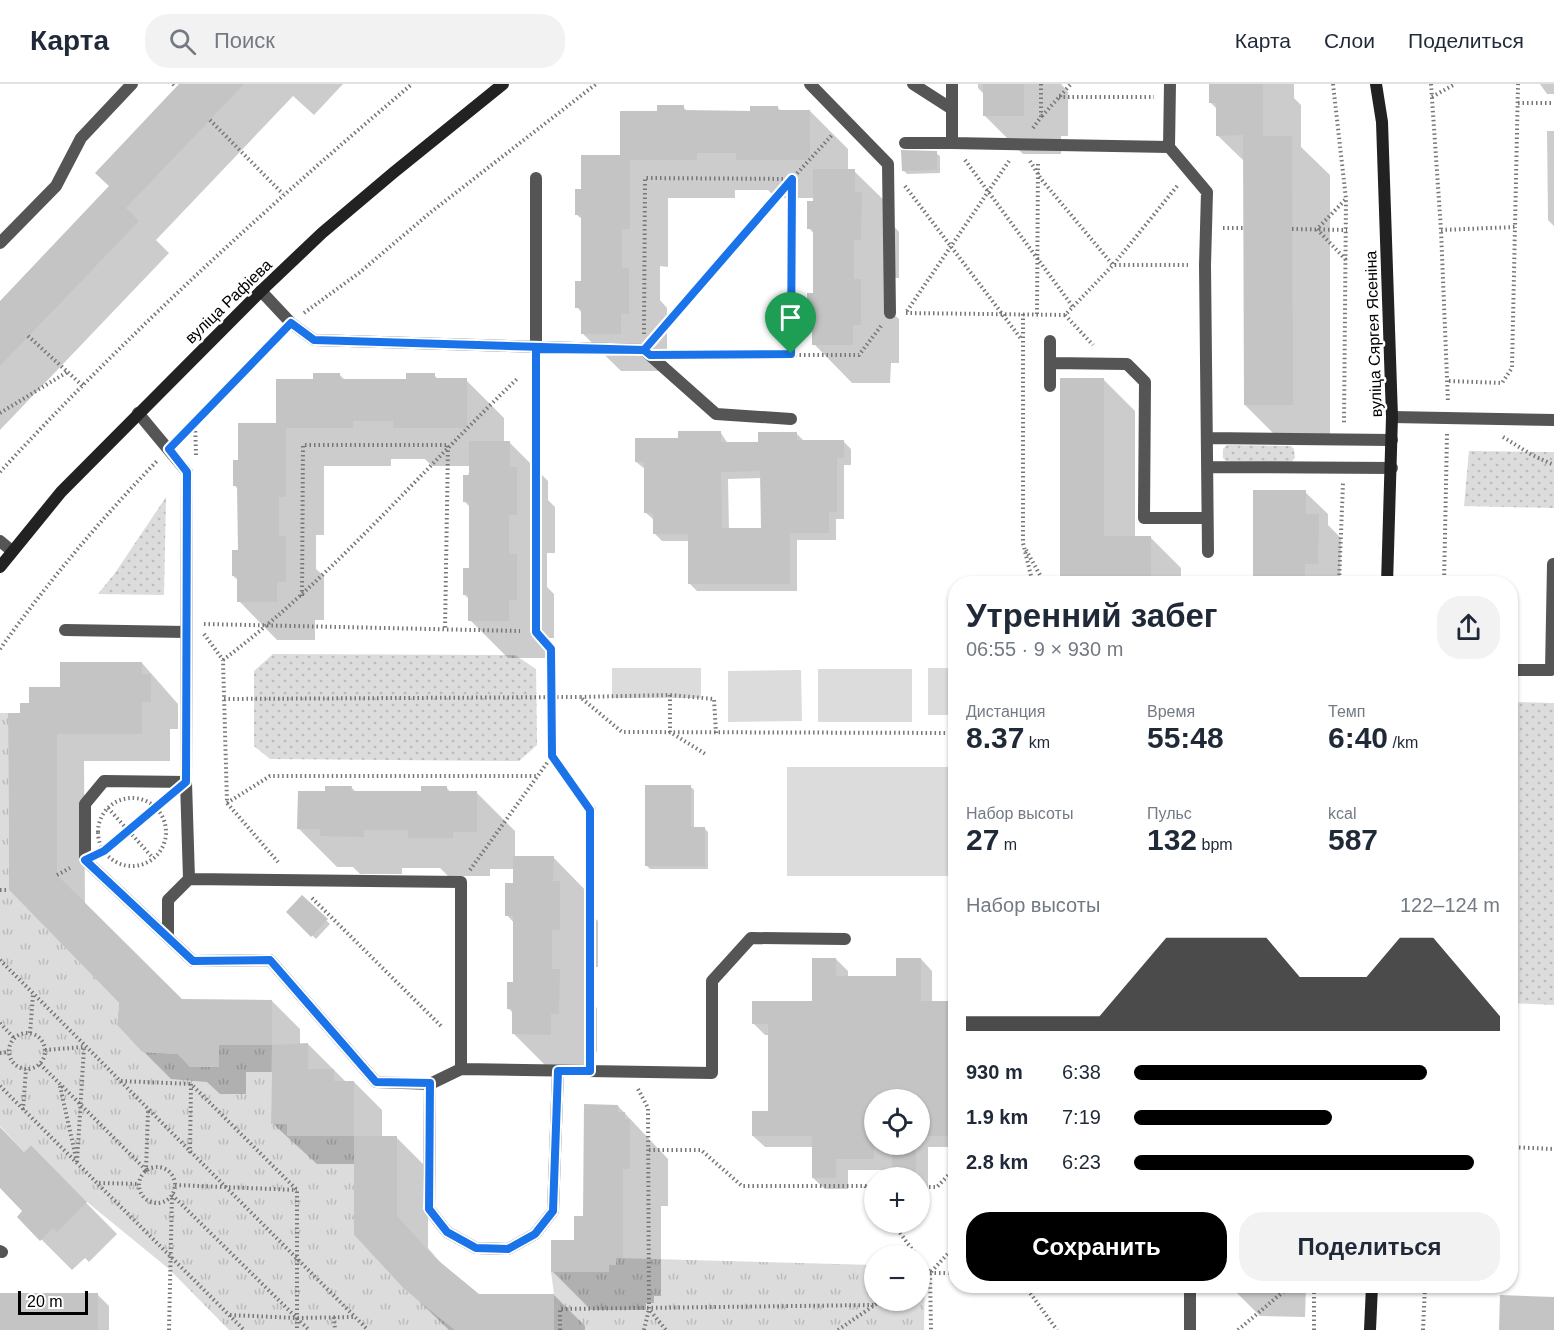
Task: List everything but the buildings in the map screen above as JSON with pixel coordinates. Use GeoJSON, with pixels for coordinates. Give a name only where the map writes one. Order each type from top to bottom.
{"type":"FeatureCollection","features":[{"type":"Feature","properties":{"kind":"main road","name":"вуліца Рафіева"},"geometry":{"type":"LineString","coordinates":[[0,567],[61,492],[261,291],[340,218],[503,84]]}},
{"type":"Feature","properties":{"kind":"main road","name":"вуліца Сяргея Ясеніна"},"geometry":{"type":"LineString","coordinates":[[1376,84],[1382,122],[1392,417],[1387,576]]}},
{"type":"Feature","properties":{"kind":"main road"},"geometry":{"type":"LineString","coordinates":[[1370,1330],[1372,1293]]}},
{"type":"Feature","properties":{"kind":"lane"},"geometry":{"type":"LineString","coordinates":[[0,243],[56,186],[81,138],[132,84]]}},
{"type":"Feature","properties":{"kind":"lane"},"geometry":{"type":"LineString","coordinates":[[810,84],[888,164],[890,313]]}},
{"type":"Feature","properties":{"kind":"lane"},"geometry":{"type":"LineString","coordinates":[[914,84],[952,109]]}},
{"type":"Feature","properties":{"kind":"lane"},"geometry":{"type":"LineString","coordinates":[[952,84],[952,143]]}},
{"type":"Feature","properties":{"kind":"lane"},"geometry":{"type":"LineString","coordinates":[[1170,84],[1169,147],[1207,192],[1205,265],[1208,552]]}},
{"type":"Feature","properties":{"kind":"lane"},"geometry":{"type":"LineString","coordinates":[[905,143],[1169,147]]}},
{"type":"Feature","properties":{"kind":"lane"},"geometry":{"type":"LineString","coordinates":[[536,178],[536,632]]}},
{"type":"Feature","properties":{"kind":"lane"},"geometry":{"type":"LineString","coordinates":[[261,291],[291,323],[314,340],[536,355],[647,352],[716,414],[791,419]]}},
{"type":"Feature","properties":{"kind":"lane"},"geometry":{"type":"LineString","coordinates":[[1050,342],[1050,386]]}},
{"type":"Feature","properties":{"kind":"lane"},"geometry":{"type":"LineString","coordinates":[[1050,363],[1127,364],[1145,382],[1144,518],[1206,518]]}},
{"type":"Feature","properties":{"kind":"lane"},"geometry":{"type":"LineString","coordinates":[[138,413],[187,472],[186,782],[189,879]]}},
{"type":"Feature","properties":{"kind":"lane"},"geometry":{"type":"LineString","coordinates":[[1392,417],[1554,420]]}},
{"type":"Feature","properties":{"kind":"lane"},"geometry":{"type":"LineString","coordinates":[[1207,438],[1392,440]]}},
{"type":"Feature","properties":{"kind":"lane"},"geometry":{"type":"LineString","coordinates":[[1207,467],[1392,468]]}},
{"type":"Feature","properties":{"kind":"lane"},"geometry":{"type":"LineString","coordinates":[[0,541],[12,550]]}},
{"type":"Feature","properties":{"kind":"lane"},"geometry":{"type":"LineString","coordinates":[[1518,670],[1551,670],[1553,564]]}},
{"type":"Feature","properties":{"kind":"lane"},"geometry":{"type":"LineString","coordinates":[[65,630],[186,632]]}},
{"type":"Feature","properties":{"kind":"lane"},"geometry":{"type":"LineString","coordinates":[[186,782],[104,781],[85,804],[85,860],[193,961],[270,960],[376,1082],[430,1083],[461,1069],[712,1073],[712,981],[751,938],[844,939]]}},
{"type":"Feature","properties":{"kind":"lane"},"geometry":{"type":"LineString","coordinates":[[590,810],[590,1071]]}},
{"type":"Feature","properties":{"kind":"lane"},"geometry":{"type":"LineString","coordinates":[[168,937],[168,900],[189,879],[461,882],[461,1069]]}},
{"type":"Feature","properties":{"kind":"lane"},"geometry":{"type":"LineString","coordinates":[[430,1083],[429,1209],[447,1232],[476,1248],[508,1249],[535,1234],[553,1211],[558,1071]]}},
{"type":"Feature","properties":{"kind":"lane"},"geometry":{"type":"LineString","coordinates":[[1190,1293],[1190,1330]]}},
{"type":"Feature","properties":{"kind":"path"},"geometry":{"type":"LineString","coordinates":[[2,472],[83,386],[283,194],[412,84]]}},
{"type":"Feature","properties":{"kind":"path"},"geometry":{"type":"LineString","coordinates":[[0,649],[32,604],[105,514],[291,323],[359,273],[431,212],[596,84]]}},
{"type":"Feature","properties":{"kind":"path"},"geometry":{"type":"LineString","coordinates":[[1041,84],[1041,117]]}},
{"type":"Feature","properties":{"kind":"path"},"geometry":{"type":"LineString","coordinates":[[906,313],[988,189],[1041,117],[1071,84]]}},
{"type":"Feature","properties":{"kind":"path"},"geometry":{"type":"LineString","coordinates":[[1333,84],[1346,199],[1347,230],[1344,439]]}},
{"type":"Feature","properties":{"kind":"path"},"geometry":{"type":"LineString","coordinates":[[1431,84],[1449,381],[1443,576]]}},
{"type":"Feature","properties":{"kind":"path"},"geometry":{"type":"LineString","coordinates":[[1432,97],[1455,84]]}},
{"type":"Feature","properties":{"kind":"path"},"geometry":{"type":"LineString","coordinates":[[1449,381],[1502,383],[1512,368],[1518,84]]}},
{"type":"Feature","properties":{"kind":"path"},"geometry":{"type":"LineString","coordinates":[[1059,97],[1169,97]]}},
{"type":"Feature","properties":{"kind":"path"},"geometry":{"type":"LineString","coordinates":[[1518,103],[1554,103]]}},
{"type":"Feature","properties":{"kind":"path"},"geometry":{"type":"LineString","coordinates":[[210,120],[283,194]]}},
{"type":"Feature","properties":{"kind":"path"},"geometry":{"type":"LineString","coordinates":[[647,352],[792,179],[846,120]]}},
{"type":"Feature","properties":{"kind":"path"},"geometry":{"type":"LineString","coordinates":[[952,143],[1073,307]]}},
{"type":"Feature","properties":{"kind":"path"},"geometry":{"type":"LineString","coordinates":[[1020,145],[1038,176],[1113,265],[1205,265]]}},
{"type":"Feature","properties":{"kind":"path"},"geometry":{"type":"LineString","coordinates":[[1036,314],[1039,145]]}},
{"type":"Feature","properties":{"kind":"path"},"geometry":{"type":"LineString","coordinates":[[888,164],[952,244],[1023,340]]}},
{"type":"Feature","properties":{"kind":"path"},"geometry":{"type":"LineString","coordinates":[[1065,315],[1113,265],[1190,171]]}},
{"type":"Feature","properties":{"kind":"path"},"geometry":{"type":"LineString","coordinates":[[647,352],[645,178],[792,179]]}},
{"type":"Feature","properties":{"kind":"path"},"geometry":{"type":"LineString","coordinates":[[791,354],[792,179]]}},
{"type":"Feature","properties":{"kind":"path"},"geometry":{"type":"LineString","coordinates":[[1317,229],[1346,199]]}},
{"type":"Feature","properties":{"kind":"path"},"geometry":{"type":"LineString","coordinates":[[1441,230],[1515,227]]}},
{"type":"Feature","properties":{"kind":"path"},"geometry":{"type":"LineString","coordinates":[[1292,228],[1347,230]]}},
{"type":"Feature","properties":{"kind":"path"},"geometry":{"type":"LineString","coordinates":[[1317,229],[1346,260]]}},
{"type":"Feature","properties":{"kind":"path"},"geometry":{"type":"LineString","coordinates":[[647,352],[859,355],[890,313],[1036,314],[1065,315],[1109,364]]}},
{"type":"Feature","properties":{"kind":"path"},"geometry":{"type":"LineString","coordinates":[[1023,314],[1023,543],[1031,576]]}},
{"type":"Feature","properties":{"kind":"path"},"geometry":{"type":"LineString","coordinates":[[28,336],[83,386]]}},
{"type":"Feature","properties":{"kind":"path"},"geometry":{"type":"LineString","coordinates":[[223,660],[270,625],[302,596],[536,355]]}},
{"type":"Feature","properties":{"kind":"path"},"geometry":{"type":"LineString","coordinates":[[0,413],[69,371]]}},
{"type":"Feature","properties":{"kind":"path"},"geometry":{"type":"LineString","coordinates":[[195,422],[196,458]]}},
{"type":"Feature","properties":{"kind":"path"},"geometry":{"type":"LineString","coordinates":[[1503,438],[1554,465]]}},
{"type":"Feature","properties":{"kind":"path"},"geometry":{"type":"LineString","coordinates":[[302,596],[303,445],[448,445]]}},
{"type":"Feature","properties":{"kind":"path"},"geometry":{"type":"LineString","coordinates":[[445,630],[448,445]]}},
{"type":"Feature","properties":{"kind":"path"},"geometry":{"type":"LineString","coordinates":[[1339,576],[1344,468]]}},
{"type":"Feature","properties":{"kind":"path"},"geometry":{"type":"LineString","coordinates":[[1023,543],[1041,576]]}},
{"type":"Feature","properties":{"kind":"path"},"geometry":{"type":"LineString","coordinates":[[461,882],[552,756],[551,649],[536,632],[196,624],[223,660],[227,803],[294,880],[461,1045]]}},
{"type":"Feature","properties":{"kind":"path"},"geometry":{"type":"LineString","coordinates":[[224,699],[670,695],[714,699],[716,733]]}},
{"type":"Feature","properties":{"kind":"path"},"geometry":{"type":"LineString","coordinates":[[670,695],[670,732]]}},
{"type":"Feature","properties":{"kind":"path"},"geometry":{"type":"LineString","coordinates":[[580,697],[622,732],[948,733]]}},
{"type":"Feature","properties":{"kind":"path"},"geometry":{"type":"LineString","coordinates":[[670,732],[707,755]]}},
{"type":"Feature","properties":{"kind":"path"},"geometry":{"type":"LineString","coordinates":[[552,756],[590,810]]}},
{"type":"Feature","properties":{"kind":"path"},"geometry":{"type":"LineString","coordinates":[[227,803],[270,776],[537,776]]}},
{"type":"Feature","properties":{"kind":"path"},"geometry":{"type":"LineString","coordinates":[[85,860],[104,851],[186,782]]}},
{"type":"Feature","properties":{"kind":"path"},"geometry":{"type":"LineString","coordinates":[[127,798],[148,801],[156,807],[163,816],[166,837],[162,847],[153,858],[135,866],[123,865],[104,851],[99,841],[98,829],[101,817],[108,808],[127,798]]}},
{"type":"Feature","properties":{"kind":"path"},"geometry":{"type":"LineString","coordinates":[[108,808],[153,858]]}},
{"type":"Feature","properties":{"kind":"path"},"geometry":{"type":"LineString","coordinates":[[0,890],[9,890]]}},
{"type":"Feature","properties":{"kind":"path"},"geometry":{"type":"LineString","coordinates":[[0,960],[368,1330]]}},
{"type":"Feature","properties":{"kind":"path"},"geometry":{"type":"LineString","coordinates":[[30,1033],[33,995]]}},
{"type":"Feature","properties":{"kind":"path"},"geometry":{"type":"LineString","coordinates":[[0,1023],[14,1038]]}},
{"type":"Feature","properties":{"kind":"path"},"geometry":{"type":"LineString","coordinates":[[30,1033],[41,1040],[45,1050],[40,1064],[26,1069],[13,1063],[8,1052],[14,1038],[30,1033]]}},
{"type":"Feature","properties":{"kind":"path"},"geometry":{"type":"LineString","coordinates":[[45,1050],[84,1047]]}},
{"type":"Feature","properties":{"kind":"path"},"geometry":{"type":"LineString","coordinates":[[77,1164],[84,1047]]}},
{"type":"Feature","properties":{"kind":"path"},"geometry":{"type":"LineString","coordinates":[[0,1053],[8,1052]]}},
{"type":"Feature","properties":{"kind":"path"},"geometry":{"type":"LineString","coordinates":[[40,1064],[146,1170]]}},
{"type":"Feature","properties":{"kind":"path"},"geometry":{"type":"LineString","coordinates":[[23,1110],[26,1069]]}},
{"type":"Feature","properties":{"kind":"path"},"geometry":{"type":"LineString","coordinates":[[630,1072],[648,1108],[649,1309],[645,1330]]}},
{"type":"Feature","properties":{"kind":"path"},"geometry":{"type":"LineString","coordinates":[[120,1081],[191,1084],[297,1190],[297,1330]]}},
{"type":"Feature","properties":{"kind":"path"},"geometry":{"type":"LineString","coordinates":[[60,1084],[77,1164]]}},
{"type":"Feature","properties":{"kind":"path"},"geometry":{"type":"LineString","coordinates":[[190,1153],[191,1084]]}},
{"type":"Feature","properties":{"kind":"path"},"geometry":{"type":"LineString","coordinates":[[0,1086],[244,1330]]}},
{"type":"Feature","properties":{"kind":"path"},"geometry":{"type":"LineString","coordinates":[[148,1110],[146,1170],[139,1184],[144,1198],[153,1202],[166,1201],[172,1195]]}},
{"type":"Feature","properties":{"kind":"path"},"geometry":{"type":"LineString","coordinates":[[1518,1148],[1554,1149]]}},
{"type":"Feature","properties":{"kind":"path"},"geometry":{"type":"LineString","coordinates":[[649,1150],[700,1150],[742,1186],[864,1186]]}},
{"type":"Feature","properties":{"kind":"path"},"geometry":{"type":"LineString","coordinates":[[146,1170],[154,1167],[166,1169],[175,1185],[172,1195],[169,1256],[169,1330]]}},
{"type":"Feature","properties":{"kind":"path"},"geometry":{"type":"LineString","coordinates":[[930,1187],[937,1187],[948,1175]]}},
{"type":"Feature","properties":{"kind":"path"},"geometry":{"type":"LineString","coordinates":[[98,1183],[139,1184]]}},
{"type":"Feature","properties":{"kind":"path"},"geometry":{"type":"LineString","coordinates":[[175,1185],[297,1190]]}},
{"type":"Feature","properties":{"kind":"path"},"geometry":{"type":"LineString","coordinates":[[172,1195],[309,1330]]}},
{"type":"Feature","properties":{"kind":"path"},"geometry":{"type":"LineString","coordinates":[[931,1330],[930,1273],[948,1254]]}},
{"type":"Feature","properties":{"kind":"path"},"geometry":{"type":"LineString","coordinates":[[930,1273],[948,1273]]}},
{"type":"Feature","properties":{"kind":"path"},"geometry":{"type":"LineString","coordinates":[[1030,1293],[1057,1330]]}},
{"type":"Feature","properties":{"kind":"path"},"geometry":{"type":"LineString","coordinates":[[1238,1330],[1282,1293]]}},
{"type":"Feature","properties":{"kind":"path"},"geometry":{"type":"LineString","coordinates":[[1314,1293],[1314,1330]]}},
{"type":"Feature","properties":{"kind":"path"},"geometry":{"type":"LineString","coordinates":[[1423,1330],[1425,1293]]}},
{"type":"Feature","properties":{"kind":"path"},"geometry":{"type":"LineString","coordinates":[[560,1330],[560,1309],[864,1305]]}},
{"type":"Feature","properties":{"kind":"path"},"geometry":{"type":"LineString","coordinates":[[649,1309],[666,1330]]}},
{"type":"Feature","properties":{"kind":"path"},"geometry":{"type":"LineString","coordinates":[[838,1330],[865,1311]]}},
{"type":"Feature","properties":{"kind":"path"},"geometry":{"type":"LineString","coordinates":[[230,1315],[297,1318],[354,1317]]}},
{"type":"Feature","properties":{"kind":"path"},"geometry":{"type":"LineString","coordinates":[[334,1317],[335,1330]]}},
{"type":"Feature","properties":{"kind":"green space"},"geometry":{"type":"Polygon","coordinates":[[[1227,445],[1291,446],[1294,449],[1295,458],[1291,462],[1226,461],[1223,458],[1223,449],[1227,445]]]}},
{"type":"Feature","properties":{"kind":"green space"},"geometry":{"type":"Polygon","coordinates":[[[1469,451],[1554,452],[1554,508],[1464,506],[1469,451]]]}},
{"type":"Feature","properties":{"kind":"green space"},"geometry":{"type":"Polygon","coordinates":[[[166,497],[164,595],[98,594],[115,573],[166,497]]]}},
{"type":"Feature","properties":{"kind":"green space"},"geometry":{"type":"Polygon","coordinates":[[[273,654],[515,655],[536,669],[537,745],[519,761],[270,759],[254,746],[254,671],[273,654]]]}},
{"type":"Feature","properties":{"kind":"green space"},"geometry":{"type":"Polygon","coordinates":[[[612,668],[701,668],[701,698],[612,698],[612,668]]]}},
{"type":"Feature","properties":{"kind":"green space"},"geometry":{"type":"Polygon","coordinates":[[[928,668],[948,668],[948,715],[928,715],[928,668]]]}},
{"type":"Feature","properties":{"kind":"green space"},"geometry":{"type":"Polygon","coordinates":[[[818,669],[912,669],[912,722],[818,722],[818,669]]]}},
{"type":"Feature","properties":{"kind":"green space"},"geometry":{"type":"Polygon","coordinates":[[[801,670],[802,721],[728,722],[728,671],[801,670]]]}},
{"type":"Feature","properties":{"kind":"green space"},"geometry":{"type":"Polygon","coordinates":[[[1518,702],[1554,703],[1554,1005],[1518,1003],[1518,702]]]}},
{"type":"Feature","properties":{"kind":"green space"},"geometry":{"type":"Polygon","coordinates":[[[0,713],[8,713],[9,890],[119,1003],[117,1025],[142,1052],[178,1054],[190,1067],[219,1045],[272,1045],[271,1124],[287,1124],[287,1136],[354,1136],[354,1235],[404,1289],[455,1330],[229,1330],[169,1269],[87,1202],[31,1145],[24,1152],[0,1126],[0,713]]]}},
{"type":"Feature","properties":{"kind":"green space"},"geometry":{"type":"Polygon","coordinates":[[[787,767],[948,767],[948,876],[787,876],[787,767]]]}},
{"type":"Feature","properties":{"kind":"green space"},"geometry":{"type":"Polygon","coordinates":[[[616,1258],[864,1265],[864,1311],[924,1311],[924,1330],[554,1330],[554,1294],[551,1272],[608,1272],[609,1265],[616,1265],[616,1258]]]}},
{"type":"Feature","properties":{"kind":"route"},"geometry":{"type":"LineString","coordinates":[[791,354],[650,355],[644,350],[536,349],[314,340],[291,323],[169,449],[187,472],[186,782],[104,851],[85,860],[193,961],[270,960],[376,1082],[430,1083],[429,1209],[447,1232],[476,1248],[508,1249],[535,1234],[553,1211],[558,1071],[590,1071],[590,810],[552,756],[551,649],[536,632],[536,349],[590,349],[644,350],[792,179],[791,354]]}}]}
